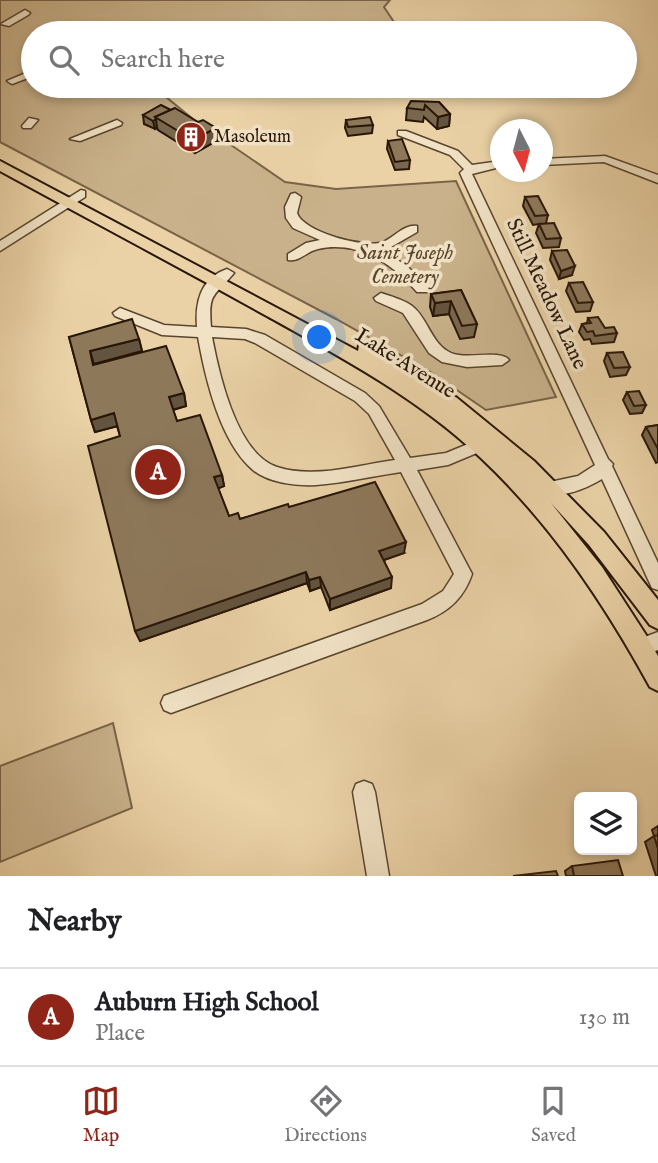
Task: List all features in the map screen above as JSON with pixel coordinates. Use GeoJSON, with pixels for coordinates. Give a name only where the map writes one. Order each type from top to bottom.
{"type":"FeatureCollection","features":[{"type":"Feature","properties":{"kind":"main road","name":"Lake Avenue"},"geometry":{"type":"LineString","coordinates":[[0,153],[76,199],[222,277],[489,442],[551,488],[619,564],[658,618]]}},
{"type":"Feature","properties":{"kind":"main road","name":"Lake Avenue"},"geometry":{"type":"LineString","coordinates":[[0,165],[76,199]]}},
{"type":"Feature","properties":{"kind":"main road","name":"Lake Avenue"},"geometry":{"type":"LineString","coordinates":[[489,442],[562,530],[650,644],[658,679]]}},
{"type":"Feature","properties":{"kind":"street"},"geometry":{"type":"LineString","coordinates":[[5,22],[25,13]]}},
{"type":"Feature","properties":{"kind":"street"},"geometry":{"type":"LineString","coordinates":[[12,81],[21,78]]}},
{"type":"Feature","properties":{"kind":"street"},"geometry":{"type":"LineString","coordinates":[[75,139],[117,123]]}},
{"type":"Feature","properties":{"kind":"street"},"geometry":{"type":"LineString","coordinates":[[97,146],[94,139],[100,130]]}},
{"type":"Feature","properties":{"kind":"street"},"geometry":{"type":"LineString","coordinates":[[402,133],[454,153],[470,169],[490,166]]}},
{"type":"Feature","properties":{"kind":"street"},"geometry":{"type":"LineString","coordinates":[[553,161],[606,159],[658,179]]}},
{"type":"Feature","properties":{"kind":"street","name":"Still Meadow Lane"},"geometry":{"type":"LineString","coordinates":[[470,169],[466,173],[474,191],[605,464]]}},
{"type":"Feature","properties":{"kind":"street"},"geometry":{"type":"LineString","coordinates":[[295,197],[291,208],[292,219],[302,229],[321,239],[365,248],[398,265],[422,289]]}},
{"type":"Feature","properties":{"kind":"street"},"geometry":{"type":"LineString","coordinates":[[0,247],[76,199]]}},
{"type":"Feature","properties":{"kind":"street"},"geometry":{"type":"LineString","coordinates":[[365,248],[384,247],[413,229]]}},
{"type":"Feature","properties":{"kind":"street"},"geometry":{"type":"LineString","coordinates":[[293,257],[321,239]]}},
{"type":"Feature","properties":{"kind":"street"},"geometry":{"type":"LineString","coordinates":[[222,277],[204,299],[211,373],[238,442],[247,455],[261,467],[298,478],[448,459],[489,442]]}},
{"type":"Feature","properties":{"kind":"street"},"geometry":{"type":"LineString","coordinates":[[381,298],[408,310],[434,349],[447,358],[467,362],[502,360]]}},
{"type":"Feature","properties":{"kind":"street"},"geometry":{"type":"LineString","coordinates":[[120,313],[162,330],[246,334],[260,339],[360,397],[374,411],[406,465],[463,574],[458,588],[446,602],[427,611],[171,703]]}},
{"type":"Feature","properties":{"kind":"street"},"geometry":{"type":"LineString","coordinates":[[551,488],[592,478],[605,464]]}},
{"type":"Feature","properties":{"kind":"street"},"geometry":{"type":"LineString","coordinates":[[605,464],[658,582]]}},
{"type":"Feature","properties":{"kind":"street"},"geometry":{"type":"LineString","coordinates":[[365,792],[378,876]]}},
{"type":"Feature","properties":{"kind":"green space","name":"Saint Joseph Cemetery"},"geometry":{"type":"Polygon","coordinates":[[[0,0],[390,0],[384,7],[393,21],[21,21],[21,98],[167,98],[193,119],[285,182],[336,189],[456,181],[556,397],[486,410],[429,371],[336,319],[0,142],[0,0]]]}},
{"type":"Feature","properties":{"kind":"green space"},"geometry":{"type":"Polygon","coordinates":[[[113,723],[132,808],[0,862],[0,766],[113,723]]]}},
{"type":"Feature","properties":{"kind":"building"},"geometry":{"type":"Polygon","coordinates":[[[411,101],[439,102],[450,114],[438,117],[425,105],[424,110],[407,108],[411,101]]]}},
{"type":"Feature","properties":{"kind":"building"},"geometry":{"type":"Polygon","coordinates":[[[161,105],[171,110],[155,117],[153,121],[143,115],[161,105]]]}},
{"type":"Feature","properties":{"kind":"building"},"geometry":{"type":"Polygon","coordinates":[[[175,108],[198,122],[203,120],[216,128],[193,140],[155,117],[175,108]]]}},
{"type":"Feature","properties":{"kind":"building"},"geometry":{"type":"Polygon","coordinates":[[[370,117],[373,125],[348,127],[346,120],[370,117]]]}},
{"type":"Feature","properties":{"kind":"building"},"geometry":{"type":"Polygon","coordinates":[[[402,139],[410,160],[395,162],[388,141],[402,139]]]}},
{"type":"Feature","properties":{"kind":"building"},"geometry":{"type":"Polygon","coordinates":[[[538,196],[548,215],[535,216],[525,197],[538,196]]]}},
{"type":"Feature","properties":{"kind":"building"},"geometry":{"type":"Polygon","coordinates":[[[554,223],[561,238],[546,239],[539,224],[554,223]]]}},
{"type":"Feature","properties":{"kind":"building"},"geometry":{"type":"Polygon","coordinates":[[[567,250],[575,266],[561,271],[552,251],[567,250]]]}},
{"type":"Feature","properties":{"kind":"building"},"geometry":{"type":"Polygon","coordinates":[[[583,282],[593,302],[578,303],[569,283],[583,282]]]}},
{"type":"Feature","properties":{"kind":"building"},"geometry":{"type":"Polygon","coordinates":[[[461,290],[477,324],[462,326],[451,301],[435,303],[431,294],[461,290]]]}},
{"type":"Feature","properties":{"kind":"building"},"geometry":{"type":"Polygon","coordinates":[[[598,317],[605,328],[614,327],[617,333],[595,336],[593,331],[587,332],[582,324],[591,323],[588,318],[598,317]]]}},
{"type":"Feature","properties":{"kind":"building"},"geometry":{"type":"Polygon","coordinates":[[[132,319],[139,339],[90,351],[93,365],[166,346],[184,393],[169,397],[177,421],[200,415],[222,475],[214,477],[229,516],[238,513],[240,519],[375,482],[406,542],[379,551],[392,577],[330,599],[320,577],[309,580],[306,572],[135,631],[88,446],[120,436],[114,413],[91,420],[69,337],[132,319]]]}},
{"type":"Feature","properties":{"kind":"building"},"geometry":{"type":"Polygon","coordinates":[[[623,352],[630,367],[614,368],[607,353],[623,352]]]}},
{"type":"Feature","properties":{"kind":"building"},"geometry":{"type":"Polygon","coordinates":[[[639,391],[646,405],[634,406],[627,392],[639,391]]]}},
{"type":"Feature","properties":{"kind":"building"},"geometry":{"type":"Polygon","coordinates":[[[658,425],[658,449],[646,427],[658,425]]]}},
{"type":"Feature","properties":{"kind":"building"},"geometry":{"type":"Polygon","coordinates":[[[618,860],[623,876],[574,876],[572,866],[618,860]]]}},
{"type":"Feature","properties":{"kind":"building"},"geometry":{"type":"Polygon","coordinates":[[[556,871],[558,876],[513,876],[556,871]]]}},
{"type":"Feature","properties":{"kind":"place","name":"Masoleum"},"geometry":{"type":"Point","coordinates":[191,137]}},
{"type":"Feature","properties":{"kind":"place","name":"Auburn High School"},"geometry":{"type":"Point","coordinates":[158,472]}}]}
